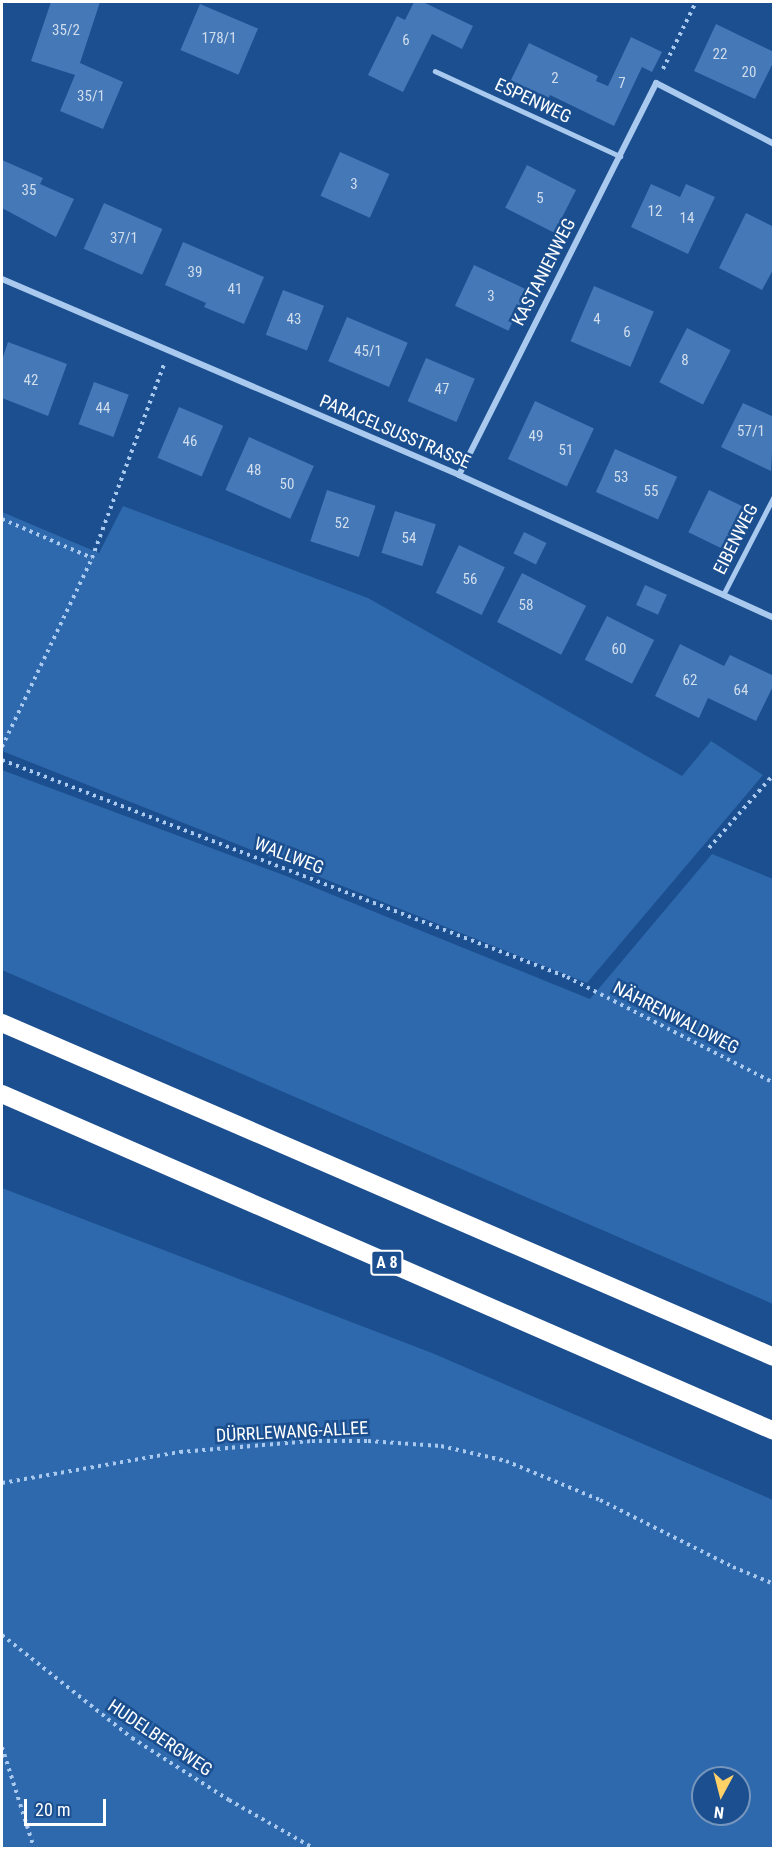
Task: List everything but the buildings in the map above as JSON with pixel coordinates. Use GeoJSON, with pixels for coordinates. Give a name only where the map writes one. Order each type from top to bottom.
{"type":"FeatureCollection","features":[{"type":"Feature","properties":{"kind":"highway"},"geometry":{"type":"LineString","coordinates":[[2,1023],[774,1357]]}},
{"type":"Feature","properties":{"kind":"highway","name":"A 8"},"geometry":{"type":"LineString","coordinates":[[2,1094],[774,1431]]}},
{"type":"Feature","properties":{"kind":"street"},"geometry":{"type":"LineString","coordinates":[[656,83],[774,144]]}},
{"type":"Feature","properties":{"kind":"street","name":"KASTANIENWEG"},"geometry":{"type":"LineString","coordinates":[[459,475],[656,83]]}},
{"type":"Feature","properties":{"kind":"street","name":"PARACELSUSSTRASSE"},"geometry":{"type":"LineString","coordinates":[[2,279],[459,475],[774,618]]}},
{"type":"Feature","properties":{"kind":"lane","name":"ESPENWEG"},"geometry":{"type":"LineString","coordinates":[[435,71],[620,156]]}},
{"type":"Feature","properties":{"kind":"lane","name":"EIBENWEG"},"geometry":{"type":"LineString","coordinates":[[723,595],[774,496]]}},
{"type":"Feature","properties":{"kind":"path"},"geometry":{"type":"LineString","coordinates":[[656,83],[696,2]]}},
{"type":"Feature","properties":{"kind":"path"},"geometry":{"type":"LineString","coordinates":[[2,747],[92,558],[169,352]]}},
{"type":"Feature","properties":{"kind":"path"},"geometry":{"type":"LineString","coordinates":[[2,519],[92,558]]}},
{"type":"Feature","properties":{"kind":"path","name":"WALLWEG"},"geometry":{"type":"LineString","coordinates":[[2,760],[567,976]]}},
{"type":"Feature","properties":{"kind":"path"},"geometry":{"type":"LineString","coordinates":[[709,848],[774,774]]}},
{"type":"Feature","properties":{"kind":"path","name":"NÄHRENWALDWEG"},"geometry":{"type":"LineString","coordinates":[[567,976],[774,1083]]}},
{"type":"Feature","properties":{"kind":"path","name":"DÜRRLEWANG-ALLEE"},"geometry":{"type":"LineString","coordinates":[[2,1483],[180,1452],[312,1441],[368,1440],[441,1446],[506,1461],[548,1478],[600,1500],[733,1567],[774,1584]]}},
{"type":"Feature","properties":{"kind":"path","name":"HUDELBERGWEG"},"geometry":{"type":"LineString","coordinates":[[2,1635],[132,1738],[229,1800],[314,1848]]}},
{"type":"Feature","properties":{"kind":"path"},"geometry":{"type":"LineString","coordinates":[[2,1747],[34,1848]]}},
{"type":"Feature","properties":{"kind":"shaded area"},"geometry":{"type":"Polygon","coordinates":[[[123,506],[368,598],[682,776],[711,741],[763,775],[587,983],[2,751],[2,512],[99,553],[123,506]]]}},
{"type":"Feature","properties":{"kind":"shaded area"},"geometry":{"type":"Polygon","coordinates":[[[2,770],[286,876],[590,999],[712,854],[773,879],[773,1304],[2,970],[2,770]]]}},
{"type":"Feature","properties":{"kind":"shaded area"},"geometry":{"type":"Polygon","coordinates":[[[2,1188],[432,1353],[773,1500],[773,1848],[2,1848],[2,1188]]]}}]}
